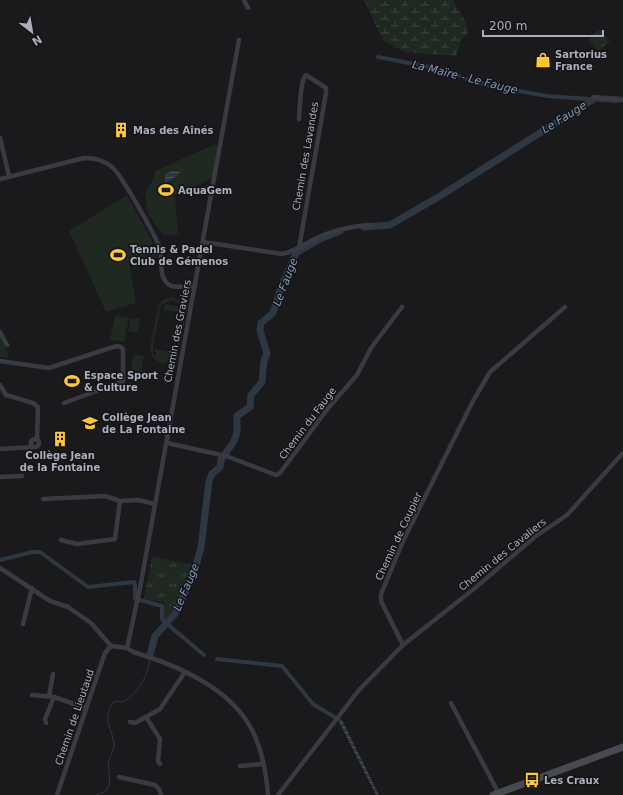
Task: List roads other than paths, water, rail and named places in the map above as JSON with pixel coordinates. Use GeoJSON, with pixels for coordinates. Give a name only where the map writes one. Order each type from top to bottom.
{"type":"FeatureCollection","features":[{"type":"Feature","properties":{"kind":"main road"},"geometry":{"type":"LineString","coordinates":[[496,794],[623,748]]}},
{"type":"Feature","properties":{"kind":"street"},"geometry":{"type":"LineString","coordinates":[[244,0],[248,8]]}},
{"type":"Feature","properties":{"kind":"street","name":"Chemin des Graviers"},"geometry":{"type":"LineString","coordinates":[[127,648],[167,443],[188,315],[203,242],[238,40]]}},
{"type":"Feature","properties":{"kind":"street","name":"Chemin des Lavandes"},"geometry":{"type":"LineString","coordinates":[[299,119],[302,99],[301,81],[306,75],[326,88],[326,93],[299,248]]}},
{"type":"Feature","properties":{"kind":"street"},"geometry":{"type":"LineString","coordinates":[[594,97],[623,100]]}},
{"type":"Feature","properties":{"kind":"street"},"geometry":{"type":"LineString","coordinates":[[0,138],[9,176]]}},
{"type":"Feature","properties":{"kind":"street"},"geometry":{"type":"LineString","coordinates":[[0,179],[84,158],[96,159],[107,164],[120,176],[160,247],[162,274],[165,280],[174,287],[194,287]]}},
{"type":"Feature","properties":{"kind":"street"},"geometry":{"type":"LineString","coordinates":[[203,242],[282,254],[291,252],[314,239],[346,227],[372,225]]}},
{"type":"Feature","properties":{"kind":"street","name":"Chemin du Fauge"},"geometry":{"type":"LineString","coordinates":[[167,443],[224,456],[276,475],[280,473],[330,407],[357,375],[371,348],[402,306]]}},
{"type":"Feature","properties":{"kind":"street","name":"Chemin de Coupier"},"geometry":{"type":"LineString","coordinates":[[403,645],[381,601],[382,594],[403,542],[473,401],[490,372],[565,307]]}},
{"type":"Feature","properties":{"kind":"street"},"geometry":{"type":"LineString","coordinates":[[0,332],[7,345]]}},
{"type":"Feature","properties":{"kind":"street"},"geometry":{"type":"LineString","coordinates":[[0,361],[49,368],[119,346],[123,349],[123,381],[64,403]]}},
{"type":"Feature","properties":{"kind":"street"},"geometry":{"type":"LineString","coordinates":[[96,374],[102,389]]}},
{"type":"Feature","properties":{"kind":"street"},"geometry":{"type":"LineString","coordinates":[[0,385],[6,395],[33,403],[38,407],[38,440],[34,439],[31,442],[34,447],[0,449]]}},
{"type":"Feature","properties":{"kind":"street","name":"Chemin des Cavaliers"},"geometry":{"type":"LineString","coordinates":[[403,645],[475,588],[536,536],[567,515],[623,453]]}},
{"type":"Feature","properties":{"kind":"street"},"geometry":{"type":"LineString","coordinates":[[0,477],[22,476]]}},
{"type":"Feature","properties":{"kind":"street"},"geometry":{"type":"LineString","coordinates":[[43,499],[105,496],[120,501],[138,500],[155,504]]}},
{"type":"Feature","properties":{"kind":"street"},"geometry":{"type":"LineString","coordinates":[[61,540],[77,544],[115,539],[120,501]]}},
{"type":"Feature","properties":{"kind":"street"},"geometry":{"type":"LineString","coordinates":[[0,568],[50,601],[68,608],[91,623],[111,646],[127,648],[133,652],[155,659],[185,672],[208,685],[232,704],[246,719],[253,731],[263,764],[268,795]]}},
{"type":"Feature","properties":{"kind":"street"},"geometry":{"type":"LineString","coordinates":[[23,624],[32,588]]}},
{"type":"Feature","properties":{"kind":"street"},"geometry":{"type":"LineString","coordinates":[[278,795],[359,690],[403,645]]}},
{"type":"Feature","properties":{"kind":"street","name":"Chemin de Lieutaud"},"geometry":{"type":"LineString","coordinates":[[57,795],[105,653],[111,646]]}},
{"type":"Feature","properties":{"kind":"street"},"geometry":{"type":"LineString","coordinates":[[130,722],[135,723],[160,708],[185,672]]}},
{"type":"Feature","properties":{"kind":"street"},"geometry":{"type":"LineString","coordinates":[[46,723],[45,719],[52,697],[53,674]]}},
{"type":"Feature","properties":{"kind":"street"},"geometry":{"type":"LineString","coordinates":[[32,695],[52,697],[86,708]]}},
{"type":"Feature","properties":{"kind":"street"},"geometry":{"type":"LineString","coordinates":[[451,703],[496,794]]}},
{"type":"Feature","properties":{"kind":"street"},"geometry":{"type":"LineString","coordinates":[[146,717],[160,739],[158,760],[160,764]]}},
{"type":"Feature","properties":{"kind":"street"},"geometry":{"type":"LineString","coordinates":[[240,766],[263,764]]}},
{"type":"Feature","properties":{"kind":"street"},"geometry":{"type":"LineString","coordinates":[[119,778],[155,785],[159,789],[161,795]]}},
{"type":"Feature","properties":{"kind":"water"},"geometry":{"type":"Polygon","coordinates":[[[173,171],[180,172],[162,187],[165,181],[165,174],[173,171]]]}},
{"type":"Feature","properties":{"kind":"water"},"geometry":{"type":"Polygon","coordinates":[[[339,718],[342,720],[379,795],[376,795],[338,720],[339,718]]]}},
{"type":"Feature","properties":{"kind":"waterway","name":"La Maïre - Le Fauge"},"geometry":{"type":"LineString","coordinates":[[378,57],[445,70],[471,81],[503,88],[547,96],[617,101]]}},
{"type":"Feature","properties":{"kind":"waterway"},"geometry":{"type":"LineString","coordinates":[[606,96],[623,97]]}},
{"type":"Feature","properties":{"kind":"waterway","name":"Le Fauge"},"geometry":{"type":"LineString","coordinates":[[364,227],[390,225],[440,196],[592,100]]}},
{"type":"Feature","properties":{"kind":"waterway","name":"Le Fauge"},"geometry":{"type":"LineString","coordinates":[[150,655],[155,636],[175,614],[193,576],[201,548],[209,481],[212,474],[220,467],[221,460],[234,441],[237,432],[237,416],[250,407],[251,395],[262,382],[264,361],[267,354],[260,330],[261,323],[273,313],[282,285],[296,253],[320,239],[340,231]]}},
{"type":"Feature","properties":{"kind":"waterway"},"geometry":{"type":"LineString","coordinates":[[0,560],[32,552],[40,552],[88,587],[134,582],[136,599]]}},
{"type":"Feature","properties":{"kind":"waterway"},"geometry":{"type":"LineString","coordinates":[[140,600],[162,606]]}},
{"type":"Feature","properties":{"kind":"waterway"},"geometry":{"type":"LineString","coordinates":[[162,608],[162,619],[165,622]]}},
{"type":"Feature","properties":{"kind":"waterway"},"geometry":{"type":"LineString","coordinates":[[166,623],[204,655]]}},
{"type":"Feature","properties":{"kind":"waterway","name":"Le Fauge"},"geometry":{"type":"LineString","coordinates":[[96,795],[106,791],[109,784],[109,761],[114,746],[113,737],[108,723],[110,708],[113,702],[125,701],[139,688],[145,677],[150,659]]}},
{"type":"Feature","properties":{"kind":"waterway"},"geometry":{"type":"LineString","coordinates":[[217,659],[282,666],[313,704],[336,718]]}},
{"type":"Feature","properties":{"kind":"place","name":"Sartorius France"},"geometry":{"type":"Point","coordinates":[543,60]}},
{"type":"Feature","properties":{"kind":"place","name":"Mas des Aînés"},"geometry":{"type":"Point","coordinates":[121,130]}},
{"type":"Feature","properties":{"kind":"place","name":"AquaGem"},"geometry":{"type":"Point","coordinates":[166,190]}},
{"type":"Feature","properties":{"kind":"place","name":"Tennis & Padel Club de Gémenos"},"geometry":{"type":"Point","coordinates":[118,255]}},
{"type":"Feature","properties":{"kind":"place","name":"Espace Sport & Culture"},"geometry":{"type":"Point","coordinates":[72,381]}},
{"type":"Feature","properties":{"kind":"place","name":"Collège Jean de La Fontaine"},"geometry":{"type":"Point","coordinates":[90,423]}},
{"type":"Feature","properties":{"kind":"place","name":"Collège Jean de la Fontaine"},"geometry":{"type":"Point","coordinates":[60,439]}},
{"type":"Feature","properties":{"kind":"place","name":"Les Craux"},"geometry":{"type":"Point","coordinates":[532,780]}}]}
